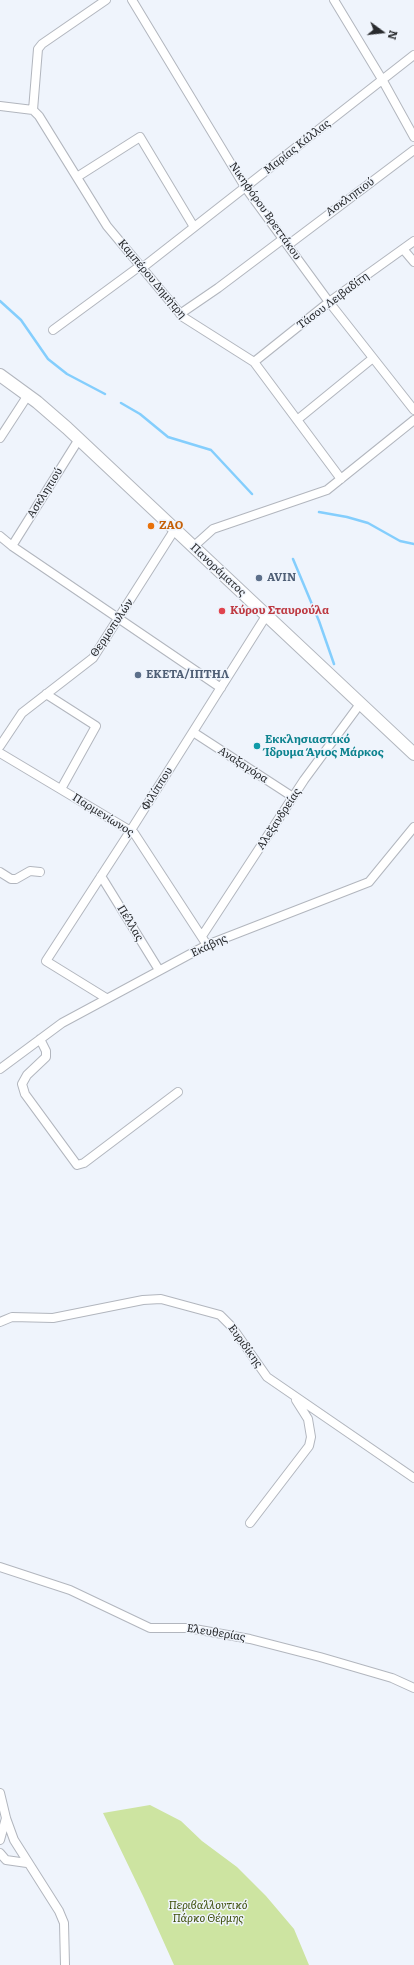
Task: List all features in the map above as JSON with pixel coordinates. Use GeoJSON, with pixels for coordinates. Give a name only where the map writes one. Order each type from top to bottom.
{"type":"FeatureCollection","features":[{"type":"Feature","properties":{"kind":"main road","name":"Πανοράματος"},"geometry":{"type":"LineString","coordinates":[[0,375],[28,395],[79,439],[414,754]]}},
{"type":"Feature","properties":{"kind":"street"},"geometry":{"type":"LineString","coordinates":[[0,106],[33,110],[38,49],[42,44],[106,0]]}},
{"type":"Feature","properties":{"kind":"street","name":"Νικηφόρου Βρεττάκου"},"geometry":{"type":"LineString","coordinates":[[132,0],[245,187],[329,302],[414,410]]}},
{"type":"Feature","properties":{"kind":"street"},"geometry":{"type":"LineString","coordinates":[[334,0],[383,81],[414,137]]}},
{"type":"Feature","properties":{"kind":"street","name":"Μαρίας Κάλλας"},"geometry":{"type":"LineString","coordinates":[[53,330],[194,228],[383,81],[414,55]]}},
{"type":"Feature","properties":{"kind":"street","name":"Καμπέρου Δημήτρη"},"geometry":{"type":"LineString","coordinates":[[33,110],[39,116],[108,226],[180,314],[188,321],[254,362],[341,479]]}},
{"type":"Feature","properties":{"kind":"street"},"geometry":{"type":"LineString","coordinates":[[77,177],[140,137],[194,228]]}},
{"type":"Feature","properties":{"kind":"street","name":"Ασκληπιού"},"geometry":{"type":"LineString","coordinates":[[180,314],[286,242],[414,150]]}},
{"type":"Feature","properties":{"kind":"street","name":"Τάσου Λειβαδίτη"},"geometry":{"type":"LineString","coordinates":[[254,362],[329,302],[414,241]]}},
{"type":"Feature","properties":{"kind":"street"},"geometry":{"type":"LineString","coordinates":[[403,249],[414,262]]}},
{"type":"Feature","properties":{"kind":"street"},"geometry":{"type":"LineString","coordinates":[[297,420],[373,358]]}},
{"type":"Feature","properties":{"kind":"street"},"geometry":{"type":"LineString","coordinates":[[0,438],[28,395]]}},
{"type":"Feature","properties":{"kind":"street"},"geometry":{"type":"LineString","coordinates":[[194,547],[213,529],[321,492],[341,479],[414,420]]}},
{"type":"Feature","properties":{"kind":"street","name":"Ασκληπιού"},"geometry":{"type":"LineString","coordinates":[[12,546],[79,439]]}},
{"type":"Feature","properties":{"kind":"street","name":"Θερμοπυλών"},"geometry":{"type":"LineString","coordinates":[[0,746],[20,715],[93,658],[175,529]]}},
{"type":"Feature","properties":{"kind":"street"},"geometry":{"type":"LineString","coordinates":[[0,536],[12,546],[220,688]]}},
{"type":"Feature","properties":{"kind":"street","name":"Φιλίππου"},"geometry":{"type":"LineString","coordinates":[[106,998],[46,960],[131,830],[266,616]]}},
{"type":"Feature","properties":{"kind":"street"},"geometry":{"type":"LineString","coordinates":[[46,694],[96,726],[61,789]]}},
{"type":"Feature","properties":{"kind":"street","name":"Αλεξανδρείας"},"geometry":{"type":"LineString","coordinates":[[202,936],[293,797],[360,704]]}},
{"type":"Feature","properties":{"kind":"street","name":"Αναξαγόρα"},"geometry":{"type":"LineString","coordinates":[[193,732],[293,797]]}},
{"type":"Feature","properties":{"kind":"street","name":"Παρμενίωνος"},"geometry":{"type":"LineString","coordinates":[[0,753],[131,830],[142,843],[207,945]]}},
{"type":"Feature","properties":{"kind":"street","name":"Εκάβης"},"geometry":{"type":"LineString","coordinates":[[0,1069],[62,1023],[207,945],[369,882],[414,828]]}},
{"type":"Feature","properties":{"kind":"street"},"geometry":{"type":"LineString","coordinates":[[0,872],[11,879],[16,879],[30,871],[40,872]]}},
{"type":"Feature","properties":{"kind":"street","name":"Πέλλας"},"geometry":{"type":"LineString","coordinates":[[101,876],[159,970]]}},
{"type":"Feature","properties":{"kind":"street"},"geometry":{"type":"LineString","coordinates":[[40,1039],[46,1051],[46,1056],[26,1075],[22,1084],[26,1094],[77,1165],[84,1163],[178,1092]]}},
{"type":"Feature","properties":{"kind":"street","name":"Ευριδίκης"},"geometry":{"type":"LineString","coordinates":[[0,1322],[12,1317],[53,1318],[143,1300],[161,1299],[220,1315],[236,1333],[266,1377],[294,1398],[414,1478]]}},
{"type":"Feature","properties":{"kind":"street"},"geometry":{"type":"LineString","coordinates":[[250,1523],[309,1446],[311,1438],[308,1419],[294,1398]]}},
{"type":"Feature","properties":{"kind":"street","name":"Ελευθερίας"},"geometry":{"type":"LineString","coordinates":[[0,1567],[70,1590],[150,1628],[189,1628],[250,1639],[392,1678],[414,1688]]}},
{"type":"Feature","properties":{"kind":"street"},"geometry":{"type":"LineString","coordinates":[[0,1793],[6,1818],[14,1840],[27,1863],[59,1911],[64,1924],[65,1965]]}},
{"type":"Feature","properties":{"kind":"street"},"geometry":{"type":"LineString","coordinates":[[0,1840],[6,1818]]}},
{"type":"Feature","properties":{"kind":"street"},"geometry":{"type":"LineString","coordinates":[[0,1853],[6,1860],[27,1863]]}},
{"type":"Feature","properties":{"kind":"green space","name":"Περιβαλλοντικό Πάρκο Θέρμης"},"geometry":{"type":"Polygon","coordinates":[[[150,1805],[181,1821],[202,1841],[237,1867],[266,1896],[294,1929],[309,1965],[174,1965],[103,1813],[150,1805]]]}},
{"type":"Feature","properties":{"kind":"waterway"},"geometry":{"type":"LineString","coordinates":[[0,301],[21,320],[48,359],[67,374],[105,394]]}},
{"type":"Feature","properties":{"kind":"waterway"},"geometry":{"type":"LineString","coordinates":[[121,403],[140,414],[168,437],[211,450],[252,494]]}},
{"type":"Feature","properties":{"kind":"waterway"},"geometry":{"type":"LineString","coordinates":[[319,512],[347,517],[368,523],[400,541],[414,544]]}},
{"type":"Feature","properties":{"kind":"waterway"},"geometry":{"type":"LineString","coordinates":[[293,559],[319,621],[334,664]]}},
{"type":"Feature","properties":{"kind":"place","name":"ZAO"},"geometry":{"type":"Point","coordinates":[151,526]}},
{"type":"Feature","properties":{"kind":"place","name":"AVIN"},"geometry":{"type":"Point","coordinates":[259,578]}},
{"type":"Feature","properties":{"kind":"place","name":"Κύρου Σταυρούλα"},"geometry":{"type":"Point","coordinates":[222,611]}},
{"type":"Feature","properties":{"kind":"place","name":"ΕΚΕΤΑ/ΙΠΤΗΛ"},"geometry":{"type":"Point","coordinates":[138,675]}},
{"type":"Feature","properties":{"kind":"place","name":"Εκκλησιαστικό Ίδρυμα Άγιος Μάρκος"},"geometry":{"type":"Point","coordinates":[257,746]}}]}
